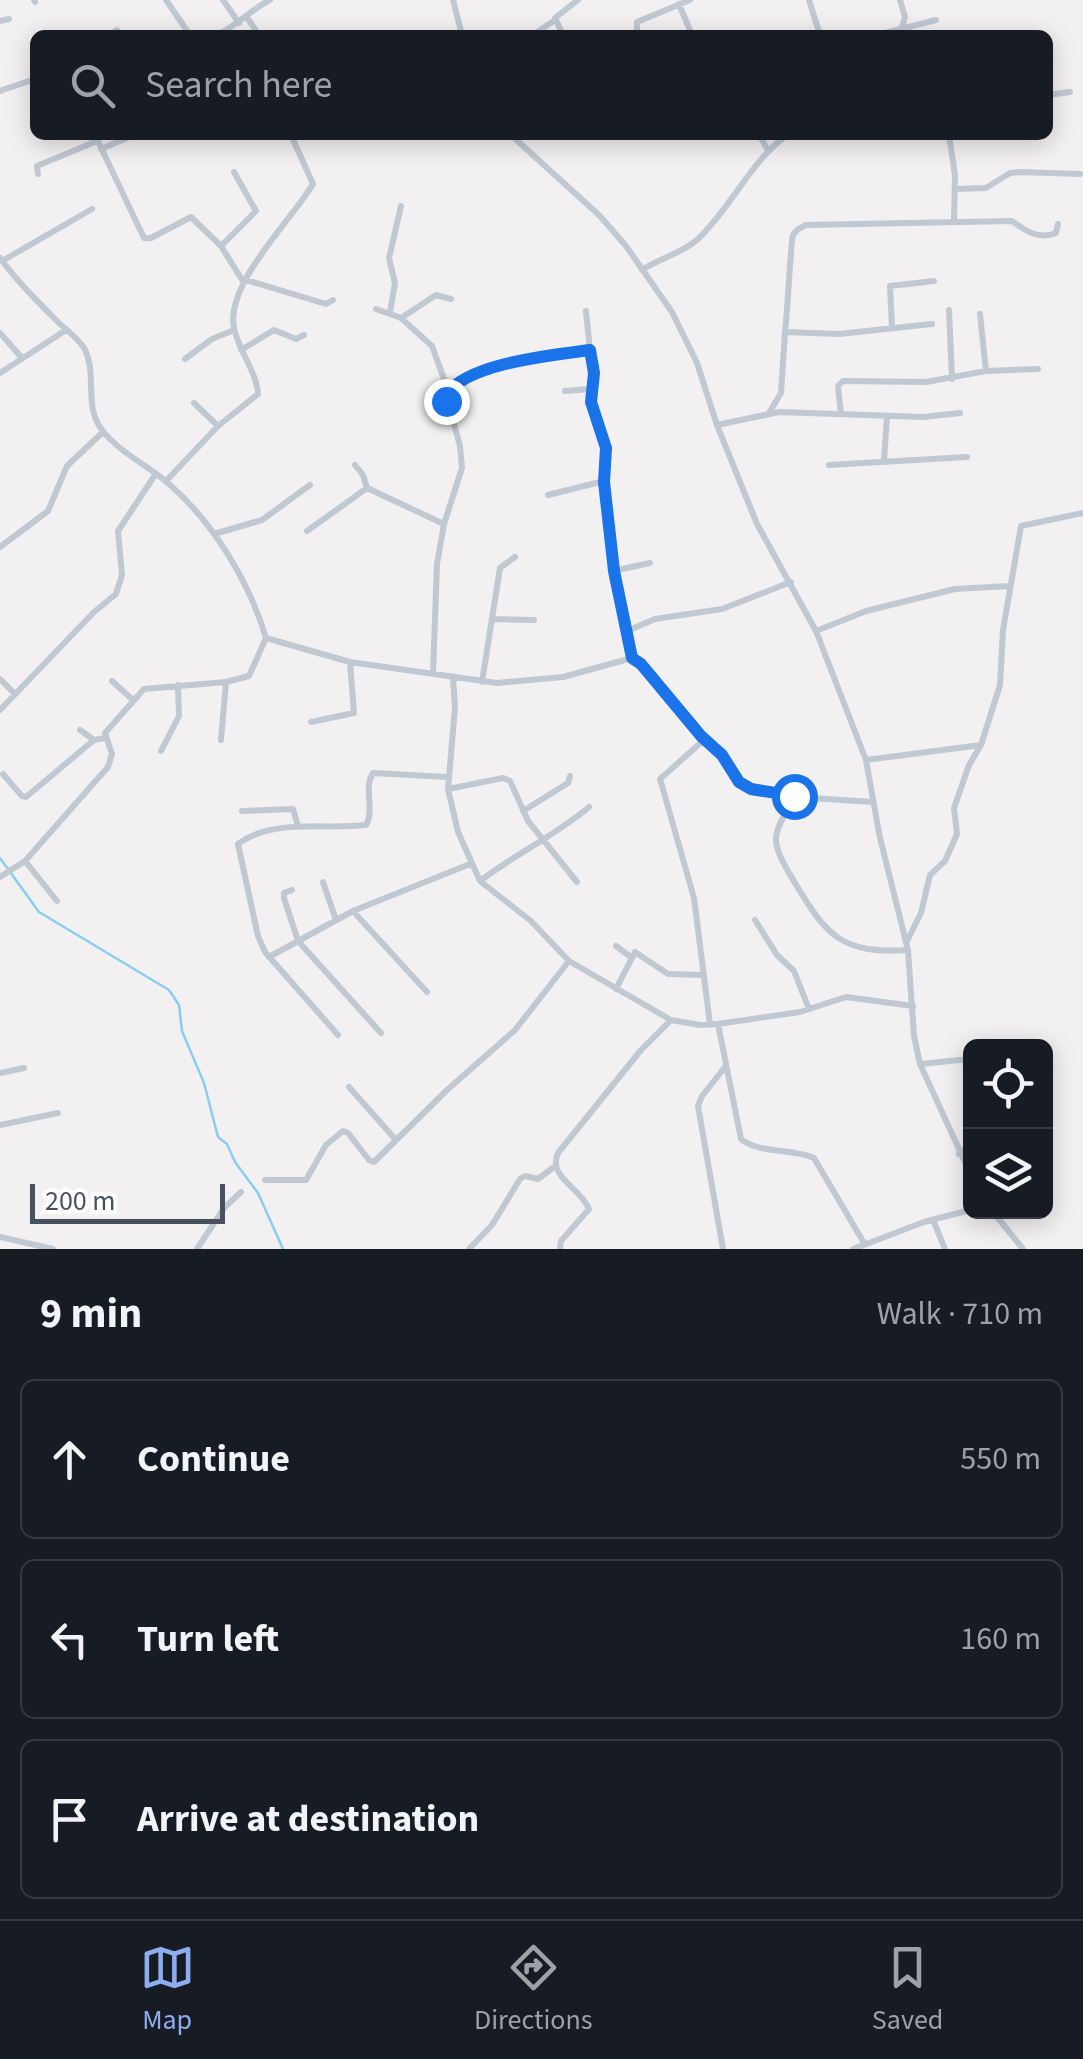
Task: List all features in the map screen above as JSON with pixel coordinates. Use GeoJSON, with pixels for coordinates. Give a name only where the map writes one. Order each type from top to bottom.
{"type":"FeatureCollection","features":[{"type":"Feature","properties":{"kind":"street"},"geometry":{"type":"LineString","coordinates":[[166,0],[187,30]]}},
{"type":"Feature","properties":{"kind":"street"},"geometry":{"type":"LineString","coordinates":[[222,0],[238,23]]}},
{"type":"Feature","properties":{"kind":"street"},"geometry":{"type":"LineString","coordinates":[[226,30],[270,0]]}},
{"type":"Feature","properties":{"kind":"street"},"geometry":{"type":"LineString","coordinates":[[454,0],[461,30]]}},
{"type":"Feature","properties":{"kind":"street"},"geometry":{"type":"LineString","coordinates":[[561,30],[557,14],[578,0]]}},
{"type":"Feature","properties":{"kind":"street"},"geometry":{"type":"LineString","coordinates":[[638,30],[637,22],[690,0]]}},
{"type":"Feature","properties":{"kind":"street"},"geometry":{"type":"LineString","coordinates":[[809,0],[818,30]]}},
{"type":"Feature","properties":{"kind":"street"},"geometry":{"type":"LineString","coordinates":[[900,0],[905,17],[901,28]]}},
{"type":"Feature","properties":{"kind":"street"},"geometry":{"type":"LineString","coordinates":[[679,4],[690,30]]}},
{"type":"Feature","properties":{"kind":"street"},"geometry":{"type":"LineString","coordinates":[[246,16],[256,30]]}},
{"type":"Feature","properties":{"kind":"street"},"geometry":{"type":"LineString","coordinates":[[541,30],[556,20]]}},
{"type":"Feature","properties":{"kind":"street"},"geometry":{"type":"LineString","coordinates":[[894,30],[936,20]]}},
{"type":"Feature","properties":{"kind":"street"},"geometry":{"type":"LineString","coordinates":[[0,91],[30,82]]}},
{"type":"Feature","properties":{"kind":"street"},"geometry":{"type":"LineString","coordinates":[[1053,95],[1070,92]]}},
{"type":"Feature","properties":{"kind":"street"},"geometry":{"type":"LineString","coordinates":[[166,481],[218,426],[258,394],[234,330],[234,306],[245,281],[313,184],[293,140]]}},
{"type":"Feature","properties":{"kind":"street"},"geometry":{"type":"LineString","coordinates":[[517,140],[600,216],[684,334],[757,524],[816,630],[866,760],[907,947],[920,1064],[963,1161]]}},
{"type":"Feature","properties":{"kind":"street"},"geometry":{"type":"LineString","coordinates":[[763,140],[768,150]]}},
{"type":"Feature","properties":{"kind":"street"},"geometry":{"type":"LineString","coordinates":[[642,270],[696,241],[768,150],[781,140]]}},
{"type":"Feature","properties":{"kind":"street"},"geometry":{"type":"LineString","coordinates":[[950,140],[954,220]]}},
{"type":"Feature","properties":{"kind":"street"},"geometry":{"type":"LineString","coordinates":[[38,174],[37,166],[98,142],[144,238],[190,217],[206,228],[245,281],[326,304],[333,300]]}},
{"type":"Feature","properties":{"kind":"street"},"geometry":{"type":"LineString","coordinates":[[221,246],[256,211],[234,172]]}},
{"type":"Feature","properties":{"kind":"street"},"geometry":{"type":"LineString","coordinates":[[955,189],[986,188],[1010,173],[1080,174]]}},
{"type":"Feature","properties":{"kind":"street"},"geometry":{"type":"LineString","coordinates":[[390,312],[395,284],[389,258],[401,206]]}},
{"type":"Feature","properties":{"kind":"street"},"geometry":{"type":"LineString","coordinates":[[0,877],[25,860],[108,767],[112,754],[105,738],[108,728],[132,700],[151,686],[243,679],[252,673],[266,638],[243,584],[214,534],[166,481],[116,446],[104,432],[92,408],[89,360],[80,342],[1,259],[92,209]]}},
{"type":"Feature","properties":{"kind":"street"},"geometry":{"type":"LineString","coordinates":[[768,414],[781,393],[792,282],[790,242],[797,230],[806,225],[1012,221],[1037,235],[1056,232],[1058,224]]}},
{"type":"Feature","properties":{"kind":"street"},"geometry":{"type":"LineString","coordinates":[[892,328],[890,286],[934,281]]}},
{"type":"Feature","properties":{"kind":"street"},"geometry":{"type":"LineString","coordinates":[[401,318],[436,295],[452,299]]}},
{"type":"Feature","properties":{"kind":"street"},"geometry":{"type":"LineString","coordinates":[[376,309],[401,318],[432,346],[448,390],[446,401],[460,446],[462,468],[444,524],[437,564],[433,673]]}},
{"type":"Feature","properties":{"kind":"street"},"geometry":{"type":"LineString","coordinates":[[949,310],[952,379]]}},
{"type":"Feature","properties":{"kind":"street"},"geometry":{"type":"LineString","coordinates":[[586,311],[594,373],[590,389],[592,408],[606,448],[604,482],[614,571],[632,658],[722,755],[744,786],[794,796],[873,802]]}},
{"type":"Feature","properties":{"kind":"street"},"geometry":{"type":"LineString","coordinates":[[980,314],[986,371]]}},
{"type":"Feature","properties":{"kind":"street"},"geometry":{"type":"LineString","coordinates":[[786,332],[840,334],[932,324]]}},
{"type":"Feature","properties":{"kind":"street"},"geometry":{"type":"LineString","coordinates":[[0,373],[66,330]]}},
{"type":"Feature","properties":{"kind":"street"},"geometry":{"type":"LineString","coordinates":[[185,360],[212,339],[234,330]]}},
{"type":"Feature","properties":{"kind":"street"},"geometry":{"type":"LineString","coordinates":[[241,350],[274,330],[296,340],[304,335]]}},
{"type":"Feature","properties":{"kind":"street"},"geometry":{"type":"LineString","coordinates":[[0,333],[22,358]]}},
{"type":"Feature","properties":{"kind":"street"},"geometry":{"type":"LineString","coordinates":[[448,390],[480,372],[590,350]]}},
{"type":"Feature","properties":{"kind":"street"},"geometry":{"type":"LineString","coordinates":[[841,414],[838,386],[843,381],[926,382],[986,371],[1038,368]]}},
{"type":"Feature","properties":{"kind":"street"},"geometry":{"type":"LineString","coordinates":[[566,392],[590,389]]}},
{"type":"Feature","properties":{"kind":"street"},"geometry":{"type":"LineString","coordinates":[[194,403],[218,426]]}},
{"type":"Feature","properties":{"kind":"street"},"geometry":{"type":"LineString","coordinates":[[717,424],[768,414],[960,414]]}},
{"type":"Feature","properties":{"kind":"street"},"geometry":{"type":"LineString","coordinates":[[884,462],[887,416]]}},
{"type":"Feature","properties":{"kind":"street"},"geometry":{"type":"LineString","coordinates":[[0,547],[48,511],[68,466],[104,432]]}},
{"type":"Feature","properties":{"kind":"street"},"geometry":{"type":"LineString","coordinates":[[829,465],[966,457]]}},
{"type":"Feature","properties":{"kind":"street"},"geometry":{"type":"LineString","coordinates":[[355,465],[367,488],[444,524]]}},
{"type":"Feature","properties":{"kind":"street"},"geometry":{"type":"LineString","coordinates":[[0,710],[116,594],[122,575],[118,530],[155,475]]}},
{"type":"Feature","properties":{"kind":"street"},"geometry":{"type":"LineString","coordinates":[[548,496],[604,482]]}},
{"type":"Feature","properties":{"kind":"street"},"geometry":{"type":"LineString","coordinates":[[214,534],[262,520],[310,485]]}},
{"type":"Feature","properties":{"kind":"street"},"geometry":{"type":"LineString","coordinates":[[307,531],[367,488]]}},
{"type":"Feature","properties":{"kind":"street"},"geometry":{"type":"LineString","coordinates":[[907,947],[921,913],[930,874],[950,852],[958,830],[954,808],[969,764],[981,745],[1000,685],[1008,586],[1021,526],[1083,514]]}},
{"type":"Feature","properties":{"kind":"street"},"geometry":{"type":"LineString","coordinates":[[482,682],[500,568],[515,557]]}},
{"type":"Feature","properties":{"kind":"street"},"geometry":{"type":"LineString","coordinates":[[614,571],[650,564]]}},
{"type":"Feature","properties":{"kind":"street"},"geometry":{"type":"LineString","coordinates":[[625,632],[655,619],[733,606],[791,582]]}},
{"type":"Feature","properties":{"kind":"street"},"geometry":{"type":"LineString","coordinates":[[816,630],[866,610],[955,589],[1008,586]]}},
{"type":"Feature","properties":{"kind":"street"},"geometry":{"type":"LineString","coordinates":[[492,619],[534,620]]}},
{"type":"Feature","properties":{"kind":"street"},"geometry":{"type":"LineString","coordinates":[[266,638],[350,662],[510,684],[563,676],[632,658]]}},
{"type":"Feature","properties":{"kind":"street"},"geometry":{"type":"LineString","coordinates":[[311,722],[354,713],[350,662]]}},
{"type":"Feature","properties":{"kind":"street"},"geometry":{"type":"LineString","coordinates":[[0,678],[15,694]]}},
{"type":"Feature","properties":{"kind":"street"},"geometry":{"type":"LineString","coordinates":[[452,679],[455,707],[448,789],[470,864],[480,882],[531,921],[570,961],[671,1020],[714,1024],[809,1009],[846,997],[913,1006]]}},
{"type":"Feature","properties":{"kind":"street"},"geometry":{"type":"LineString","coordinates":[[112,681],[132,700]]}},
{"type":"Feature","properties":{"kind":"street"},"geometry":{"type":"LineString","coordinates":[[220,740],[226,682]]}},
{"type":"Feature","properties":{"kind":"street"},"geometry":{"type":"LineString","coordinates":[[161,751],[179,716],[178,684]]}},
{"type":"Feature","properties":{"kind":"street"},"geometry":{"type":"LineString","coordinates":[[80,730],[94,740]]}},
{"type":"Feature","properties":{"kind":"street"},"geometry":{"type":"LineString","coordinates":[[4,774],[26,797],[94,740],[105,738]]}},
{"type":"Feature","properties":{"kind":"street"},"geometry":{"type":"LineString","coordinates":[[705,739],[660,779],[694,898],[702,976],[741,1139],[751,1146],[790,1150],[814,1158],[864,1243]]}},
{"type":"Feature","properties":{"kind":"street"},"geometry":{"type":"LineString","coordinates":[[866,760],[981,745]]}},
{"type":"Feature","properties":{"kind":"street"},"geometry":{"type":"LineString","coordinates":[[338,1035],[269,958],[258,936],[238,844],[262,833],[298,826],[368,824],[369,779],[373,773],[447,777]]}},
{"type":"Feature","properties":{"kind":"street"},"geometry":{"type":"LineString","coordinates":[[523,811],[568,783],[570,776]]}},
{"type":"Feature","properties":{"kind":"street"},"geometry":{"type":"LineString","coordinates":[[448,789],[506,779],[542,842],[576,882]]}},
{"type":"Feature","properties":{"kind":"street"},"geometry":{"type":"LineString","coordinates":[[794,796],[776,834],[776,844],[792,878],[826,930],[841,940],[864,947],[907,947]]}},
{"type":"Feature","properties":{"kind":"street"},"geometry":{"type":"LineString","coordinates":[[480,882],[589,807]]}},
{"type":"Feature","properties":{"kind":"street"},"geometry":{"type":"LineString","coordinates":[[242,810],[293,810],[298,826]]}},
{"type":"Feature","properties":{"kind":"street"},"geometry":{"type":"LineString","coordinates":[[25,860],[58,901]]}},
{"type":"Feature","properties":{"kind":"street"},"geometry":{"type":"LineString","coordinates":[[269,958],[353,911],[470,864]]}},
{"type":"Feature","properties":{"kind":"street"},"geometry":{"type":"LineString","coordinates":[[324,882],[336,920]]}},
{"type":"Feature","properties":{"kind":"street"},"geometry":{"type":"LineString","coordinates":[[292,890],[284,893],[284,898],[298,941],[381,1033]]}},
{"type":"Feature","properties":{"kind":"street"},"geometry":{"type":"LineString","coordinates":[[353,911],[427,992]]}},
{"type":"Feature","properties":{"kind":"street"},"geometry":{"type":"LineString","coordinates":[[755,920],[778,955],[794,970],[809,1009]]}},
{"type":"Feature","properties":{"kind":"street"},"geometry":{"type":"LineString","coordinates":[[616,946],[632,958]]}},
{"type":"Feature","properties":{"kind":"street"},"geometry":{"type":"LineString","coordinates":[[616,989],[636,952],[661,971],[676,976],[702,976]]}},
{"type":"Feature","properties":{"kind":"street"},"geometry":{"type":"LineString","coordinates":[[264,1180],[306,1180],[326,1145],[343,1131],[372,1162],[515,1030],[570,961]]}},
{"type":"Feature","properties":{"kind":"street"},"geometry":{"type":"LineString","coordinates":[[469,1249],[492,1225],[520,1179],[525,1176],[538,1180],[554,1167],[558,1153],[640,1050],[671,1020]]}},
{"type":"Feature","properties":{"kind":"street"},"geometry":{"type":"LineString","coordinates":[[920,1064],[963,1060]]}},
{"type":"Feature","properties":{"kind":"street"},"geometry":{"type":"LineString","coordinates":[[724,1249],[698,1100],[726,1066]]}},
{"type":"Feature","properties":{"kind":"street"},"geometry":{"type":"LineString","coordinates":[[0,1073],[24,1068]]}},
{"type":"Feature","properties":{"kind":"street"},"geometry":{"type":"LineString","coordinates":[[350,1087],[396,1140]]}},
{"type":"Feature","properties":{"kind":"street"},"geometry":{"type":"LineString","coordinates":[[0,1125],[58,1113]]}},
{"type":"Feature","properties":{"kind":"street"},"geometry":{"type":"LineString","coordinates":[[959,1154],[963,1151]]}},
{"type":"Feature","properties":{"kind":"street"},"geometry":{"type":"LineString","coordinates":[[554,1167],[582,1196],[588,1209],[561,1241],[560,1249]]}},
{"type":"Feature","properties":{"kind":"street"},"geometry":{"type":"LineString","coordinates":[[197,1249],[224,1208],[241,1192]]}},
{"type":"Feature","properties":{"kind":"street"},"geometry":{"type":"LineString","coordinates":[[853,1249],[963,1212]]}},
{"type":"Feature","properties":{"kind":"street"},"geometry":{"type":"LineString","coordinates":[[999,1219],[1023,1249]]}},
{"type":"Feature","properties":{"kind":"street"},"geometry":{"type":"LineString","coordinates":[[933,1220],[945,1249]]}},
{"type":"Feature","properties":{"kind":"street"},"geometry":{"type":"LineString","coordinates":[[0,1237],[53,1249]]}},
{"type":"Feature","properties":{"kind":"street"},"geometry":{"type":"LineString","coordinates":[[8,1249],[10,1239]]}},
{"type":"Feature","properties":{"kind":"waterway"},"geometry":{"type":"LineString","coordinates":[[0,858],[39,912],[169,990],[179,1005],[182,1031],[204,1083],[218,1137],[227,1144],[258,1193],[283,1249]]}},
{"type":"Feature","properties":{"kind":"route"},"geometry":{"type":"LineString","coordinates":[[446,401],[448,390],[480,372],[590,350],[594,373],[591,402],[606,448],[604,482],[618,602],[632,658],[722,755],[739,782],[751,789],[794,796]]}}]}
